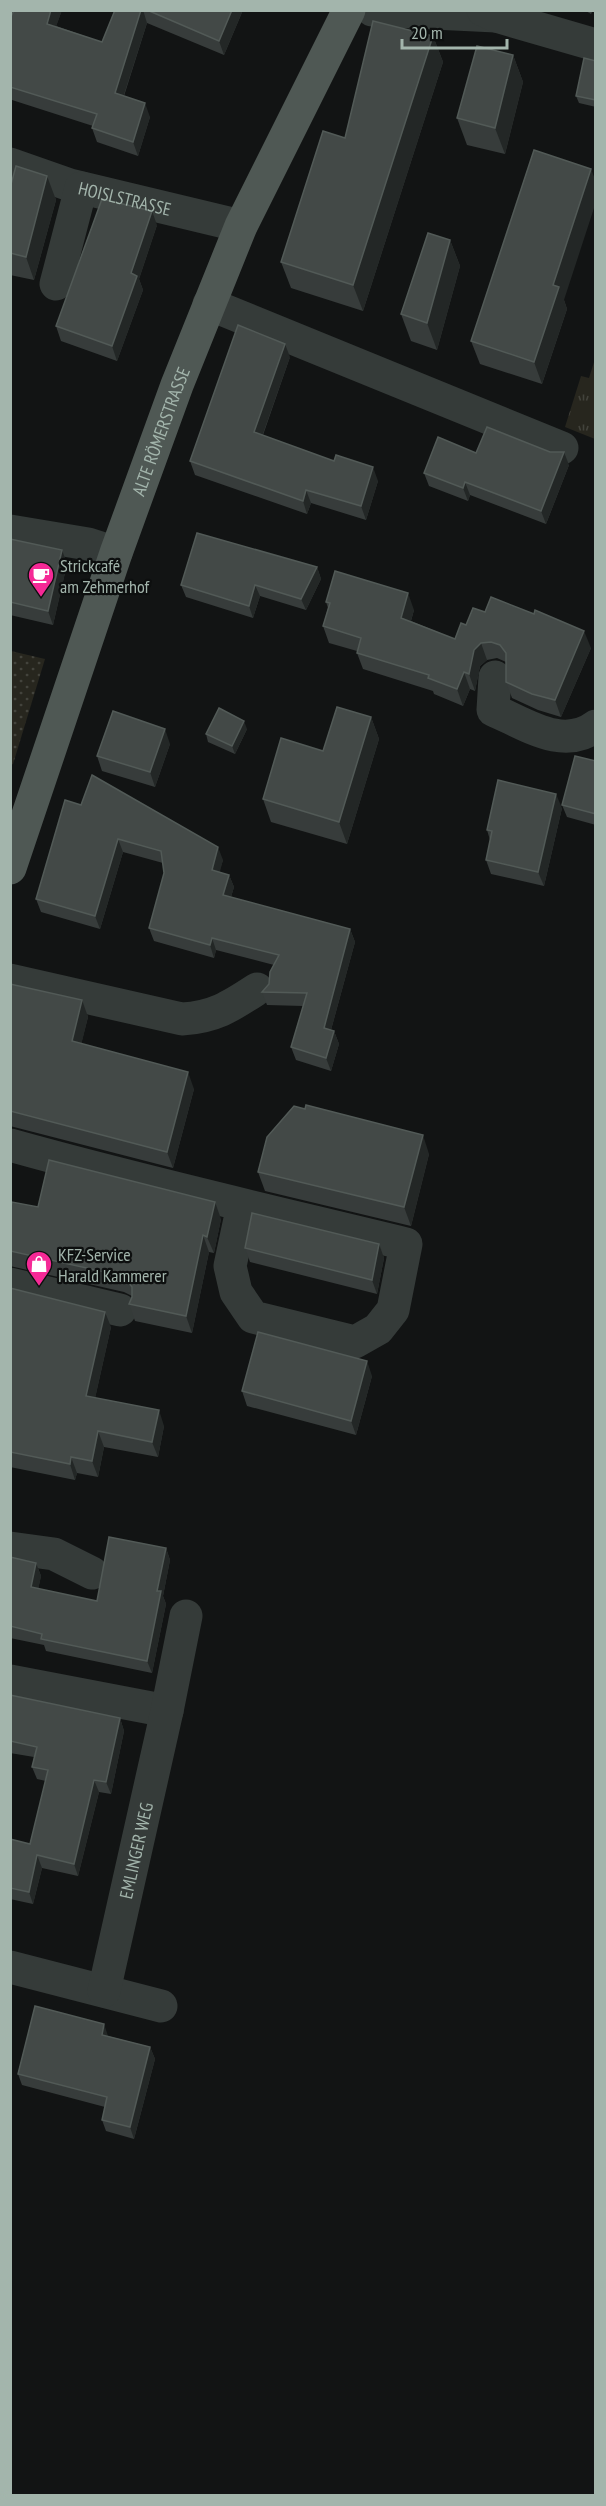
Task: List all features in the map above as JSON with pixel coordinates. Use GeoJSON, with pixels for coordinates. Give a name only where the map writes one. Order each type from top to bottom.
{"type":"FeatureCollection","features":[{"type":"Feature","properties":{"kind":"main road","name":"ALTE RÖMERSTRASSE"},"geometry":{"type":"LineString","coordinates":[[10,868],[116,554],[209,304],[241,225],[349,10]]}},
{"type":"Feature","properties":{"kind":"street"},"geometry":{"type":"LineString","coordinates":[[372,10],[489,13],[596,45]]}},
{"type":"Feature","properties":{"kind":"street","name":"HOISLSTRASSE"},"geometry":{"type":"LineString","coordinates":[[10,164],[81,188],[241,225]]}},
{"type":"Feature","properties":{"kind":"street"},"geometry":{"type":"LineString","coordinates":[[56,284],[81,188]]}},
{"type":"Feature","properties":{"kind":"street"},"geometry":{"type":"LineString","coordinates":[[209,304],[562,448]]}},
{"type":"Feature","properties":{"kind":"street"},"geometry":{"type":"LineString","coordinates":[[10,531],[88,544],[116,554]]}},
{"type":"Feature","properties":{"kind":"street"},"geometry":{"type":"LineString","coordinates":[[495,677],[493,710],[558,738],[586,734],[596,726]]}},
{"type":"Feature","properties":{"kind":"street"},"geometry":{"type":"LineString","coordinates":[[10,980],[182,1018],[201,1018],[225,1010],[257,989]]}},
{"type":"Feature","properties":{"kind":"street"},"geometry":{"type":"LineString","coordinates":[[10,1145],[134,1179],[243,1205],[406,1244],[393,1310],[378,1329],[355,1342],[253,1317],[236,1293],[230,1266],[243,1205]]}},
{"type":"Feature","properties":{"kind":"street"},"geometry":{"type":"LineString","coordinates":[[10,1284],[120,1310]]}},
{"type":"Feature","properties":{"kind":"street"},"geometry":{"type":"LineString","coordinates":[[10,1548],[54,1554],[92,1573]]}},
{"type":"Feature","properties":{"kind":"street","name":"EMLINGER WEG"},"geometry":{"type":"LineString","coordinates":[[104,1991],[168,1711],[186,1616]]}},
{"type":"Feature","properties":{"kind":"street"},"geometry":{"type":"LineString","coordinates":[[10,1681],[168,1711]]}},
{"type":"Feature","properties":{"kind":"street"},"geometry":{"type":"LineString","coordinates":[[10,1967],[161,2006]]}},
{"type":"Feature","properties":{"kind":"green space"},"geometry":{"type":"Polygon","coordinates":[[[595,359],[595,439],[565,427],[581,376],[589,378],[595,359]]]}},
{"type":"Feature","properties":{"kind":"green space"},"geometry":{"type":"Polygon","coordinates":[[[11,651],[45,659],[11,765],[11,651]]]}},
{"type":"Feature","properties":{"kind":"building"},"geometry":{"type":"Polygon","coordinates":[[[14,10],[51,10],[47,24],[102,42],[115,10],[141,10],[115,93],[145,103],[133,142],[92,128],[97,114],[10,87],[10,19],[14,10]]]}},
{"type":"Feature","properties":{"kind":"building"},"geometry":{"type":"Polygon","coordinates":[[[147,10],[232,10],[219,41],[147,10]]]}},
{"type":"Feature","properties":{"kind":"building"},"geometry":{"type":"Polygon","coordinates":[[[373,21],[433,36],[353,285],[281,262],[323,131],[345,138],[373,21]]]}},
{"type":"Feature","properties":{"kind":"building"},"geometry":{"type":"Polygon","coordinates":[[[477,46],[513,55],[495,128],[457,118],[477,46]]]}},
{"type":"Feature","properties":{"kind":"building"},"geometry":{"type":"Polygon","coordinates":[[[584,58],[596,61],[596,100],[576,96],[584,58]]]}},
{"type":"Feature","properties":{"kind":"building"},"geometry":{"type":"Polygon","coordinates":[[[534,150],[591,169],[553,285],[559,287],[534,362],[471,341],[534,150]]]}},
{"type":"Feature","properties":{"kind":"building"},"geometry":{"type":"Polygon","coordinates":[[[16,166],[47,176],[26,257],[10,253],[10,188],[16,166]]]}},
{"type":"Feature","properties":{"kind":"building"},"geometry":{"type":"Polygon","coordinates":[[[102,199],[152,211],[131,273],[137,276],[112,346],[56,326],[102,199]]]}},
{"type":"Feature","properties":{"kind":"building"},"geometry":{"type":"Polygon","coordinates":[[[428,233],[450,240],[427,323],[401,314],[428,233]]]}},
{"type":"Feature","properties":{"kind":"building"},"geometry":{"type":"Polygon","coordinates":[[[238,325],[285,344],[254,432],[334,461],[336,455],[373,467],[361,506],[306,490],[303,501],[190,461],[238,325]]]}},
{"type":"Feature","properties":{"kind":"building"},"geometry":{"type":"Polygon","coordinates":[[[487,427],[550,452],[564,452],[541,511],[465,482],[463,488],[424,473],[438,437],[476,453],[487,427]]]}},
{"type":"Feature","properties":{"kind":"building"},"geometry":{"type":"Polygon","coordinates":[[[197,533],[317,567],[301,599],[255,585],[249,606],[181,585],[197,533]]]}},
{"type":"Feature","properties":{"kind":"building"},"geometry":{"type":"Polygon","coordinates":[[[10,539],[62,550],[48,611],[10,602],[10,539]]]}},
{"type":"Feature","properties":{"kind":"building"},"geometry":{"type":"Polygon","coordinates":[[[335,571],[408,593],[401,618],[455,639],[461,623],[466,625],[473,608],[485,612],[491,597],[534,614],[535,610],[584,631],[555,700],[532,694],[506,682],[506,653],[500,645],[491,642],[481,643],[474,650],[469,674],[464,672],[457,689],[428,678],[429,675],[357,653],[361,638],[323,626],[330,603],[326,602],[335,571]]]}},
{"type":"Feature","properties":{"kind":"building"},"geometry":{"type":"Polygon","coordinates":[[[337,707],[371,717],[339,822],[263,799],[281,738],[323,751],[337,707]]]}},
{"type":"Feature","properties":{"kind":"building"},"geometry":{"type":"Polygon","coordinates":[[[219,708],[244,721],[232,746],[206,734],[219,708]]]}},
{"type":"Feature","properties":{"kind":"building"},"geometry":{"type":"Polygon","coordinates":[[[113,711],[165,729],[150,772],[97,756],[113,711]]]}},
{"type":"Feature","properties":{"kind":"building"},"geometry":{"type":"Polygon","coordinates":[[[575,756],[596,761],[596,814],[562,805],[575,756]]]}},
{"type":"Feature","properties":{"kind":"building"},"geometry":{"type":"Polygon","coordinates":[[[92,775],[218,847],[212,870],[229,875],[223,895],[350,929],[324,1028],[334,1031],[326,1058],[291,1047],[307,993],[262,992],[269,984],[270,972],[279,955],[212,938],[210,945],[149,928],[164,873],[161,851],[118,839],[95,916],[36,899],[65,800],[81,805],[92,775]]]}},
{"type":"Feature","properties":{"kind":"building"},"geometry":{"type":"Polygon","coordinates":[[[498,780],[556,794],[538,872],[486,860],[492,831],[487,830],[498,780]]]}},
{"type":"Feature","properties":{"kind":"building"},"geometry":{"type":"Polygon","coordinates":[[[10,984],[82,1000],[72,1041],[188,1072],[167,1152],[10,1111],[10,984]]]}},
{"type":"Feature","properties":{"kind":"building"},"geometry":{"type":"Polygon","coordinates":[[[306,1105],[423,1135],[404,1207],[258,1172],[267,1137],[294,1106],[305,1109],[306,1105]]]}},
{"type":"Feature","properties":{"kind":"building"},"geometry":{"type":"Polygon","coordinates":[[[49,1160],[215,1202],[207,1237],[203,1235],[186,1316],[129,1304],[132,1287],[126,1279],[118,1275],[10,1251],[12,1202],[38,1207],[49,1160]]]}},
{"type":"Feature","properties":{"kind":"building"},"geometry":{"type":"Polygon","coordinates":[[[252,1213],[379,1244],[372,1280],[245,1248],[252,1213]]]}},
{"type":"Feature","properties":{"kind":"building"},"geometry":{"type":"Polygon","coordinates":[[[10,1288],[105,1312],[86,1396],[159,1410],[152,1442],[98,1431],[92,1461],[71,1457],[70,1464],[10,1452],[10,1288]]]}},
{"type":"Feature","properties":{"kind":"building"},"geometry":{"type":"Polygon","coordinates":[[[258,1332],[367,1361],[351,1421],[242,1391],[258,1332]]]}},
{"type":"Feature","properties":{"kind":"building"},"geometry":{"type":"Polygon","coordinates":[[[109,1537],[166,1548],[157,1591],[161,1591],[147,1661],[41,1639],[42,1634],[10,1626],[10,1557],[36,1563],[31,1587],[97,1601],[109,1537]]]}},
{"type":"Feature","properties":{"kind":"building"},"geometry":{"type":"Polygon","coordinates":[[[10,1695],[120,1718],[106,1782],[94,1780],[74,1864],[37,1855],[29,1892],[10,1888],[10,1839],[30,1844],[48,1770],[32,1767],[37,1747],[10,1741],[10,1695]]]}},
{"type":"Feature","properties":{"kind":"building"},"geometry":{"type":"Polygon","coordinates":[[[35,2006],[104,2024],[102,2035],[150,2047],[130,2127],[102,2120],[107,2097],[18,2074],[35,2006]]]}},
{"type":"Feature","properties":{"kind":"place","name":"Strickcafé am Zehmerhof"},"geometry":{"type":"Point","coordinates":[41,598]}},
{"type":"Feature","properties":{"kind":"place","name":"KFZ-Service Harald Kammerer"},"geometry":{"type":"Point","coordinates":[39,1287]}}]}
